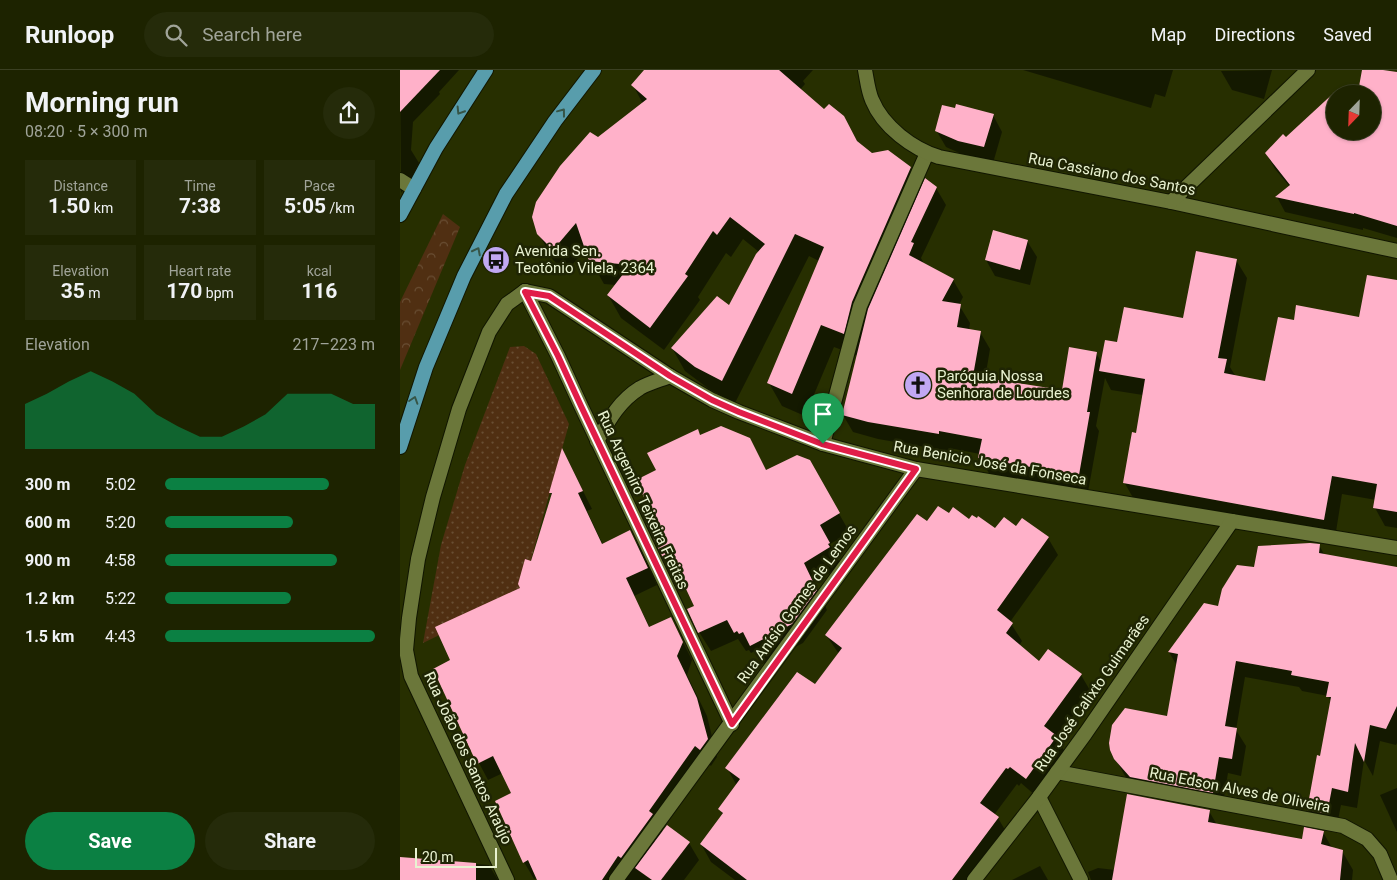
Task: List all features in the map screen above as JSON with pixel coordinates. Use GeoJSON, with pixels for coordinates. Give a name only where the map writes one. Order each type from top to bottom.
{"type":"FeatureCollection","features":[{"type":"Feature","properties":{"kind":"main road"},"geometry":{"type":"LineString","coordinates":[[400,215],[436,148],[486,70]]}},
{"type":"Feature","properties":{"kind":"main road"},"geometry":{"type":"LineString","coordinates":[[400,447],[426,367],[464,276],[506,194],[555,121],[594,70]]}},
{"type":"Feature","properties":{"kind":"street","name":"Rua Cassiano dos Santos"},"geometry":{"type":"LineString","coordinates":[[865,70],[872,99],[884,120],[913,145],[926,153],[1171,202],[1397,251]]}},
{"type":"Feature","properties":{"kind":"street"},"geometry":{"type":"LineString","coordinates":[[1171,202],[1308,70]]}},
{"type":"Feature","properties":{"kind":"street"},"geometry":{"type":"LineString","coordinates":[[823,444],[860,306],[926,153]]}},
{"type":"Feature","properties":{"kind":"street"},"geometry":{"type":"LineString","coordinates":[[400,180],[414,189]]}},
{"type":"Feature","properties":{"kind":"street","name":"Rua Benicio José da Fonseca"},"geometry":{"type":"LineString","coordinates":[[525,292],[549,296],[691,389],[739,412],[823,444],[916,469],[1397,548]]}},
{"type":"Feature","properties":{"kind":"street","name":"Rua Argemiro Teixeira Freitas"},"geometry":{"type":"LineString","coordinates":[[525,292],[558,356],[732,724]]}},
{"type":"Feature","properties":{"kind":"street","name":"Rua João dos Santos Araújo"},"geometry":{"type":"LineString","coordinates":[[507,880],[411,676],[406,650],[408,618],[418,560],[433,497],[460,409],[489,332],[507,304],[525,292]]}},
{"type":"Feature","properties":{"kind":"street"},"geometry":{"type":"LineString","coordinates":[[597,441],[622,402],[641,388],[670,376]]}},
{"type":"Feature","properties":{"kind":"street","name":"Rua Anísio Gomes de Lemos"},"geometry":{"type":"LineString","coordinates":[[616,880],[732,724],[916,469]]}},
{"type":"Feature","properties":{"kind":"street","name":"Rua José Calixto Guimarães"},"geometry":{"type":"LineString","coordinates":[[974,880],[1057,772],[1232,521]]}},
{"type":"Feature","properties":{"kind":"street","name":"Rua Edson Alves de Oliveira"},"geometry":{"type":"LineString","coordinates":[[1057,772],[1343,826],[1367,839],[1380,854],[1391,880]]}},
{"type":"Feature","properties":{"kind":"street"},"geometry":{"type":"LineString","coordinates":[[1039,797],[1082,880]]}},
{"type":"Feature","properties":{"kind":"green space"},"geometry":{"type":"Polygon","coordinates":[[[443,214],[460,227],[400,370],[400,302],[443,214]]]}},
{"type":"Feature","properties":{"kind":"green space"},"geometry":{"type":"Polygon","coordinates":[[[524,346],[536,354],[569,424],[521,595],[423,643],[441,545],[465,465],[510,347],[524,346]]]}},
{"type":"Feature","properties":{"kind":"building"},"geometry":{"type":"Polygon","coordinates":[[[400,70],[440,70],[400,112],[400,70]]]}},
{"type":"Feature","properties":{"kind":"building"},"geometry":{"type":"Polygon","coordinates":[[[644,70],[779,70],[824,109],[829,104],[844,116],[857,141],[872,153],[888,150],[911,167],[852,302],[844,334],[821,325],[792,394],[767,383],[824,247],[795,234],[722,381],[695,367],[671,348],[717,296],[729,305],[756,254],[765,244],[730,217],[717,235],[713,231],[685,274],[688,276],[650,328],[607,295],[630,265],[589,261],[576,223],[553,250],[537,234],[532,217],[536,202],[560,166],[590,132],[598,137],[647,99],[631,85],[644,70]]]}},
{"type":"Feature","properties":{"kind":"building"},"geometry":{"type":"Polygon","coordinates":[[[1362,70],[1397,72],[1397,226],[1354,213],[1275,197],[1290,185],[1265,153],[1283,134],[1286,137],[1326,100],[1326,140],[1381,140],[1381,85],[1359,85],[1362,70]]]}},
{"type":"Feature","properties":{"kind":"building"},"geometry":{"type":"Polygon","coordinates":[[[956,104],[994,114],[984,147],[958,141],[935,131],[942,105],[955,108],[956,104]]]}},
{"type":"Feature","properties":{"kind":"building"},"geometry":{"type":"Polygon","coordinates":[[[925,178],[937,187],[911,242],[914,243],[909,255],[954,279],[942,301],[961,304],[957,327],[981,331],[973,376],[1062,390],[1069,347],[1097,352],[1087,412],[1090,412],[1079,475],[978,458],[982,439],[939,431],[939,434],[868,422],[842,415],[868,309],[925,178]]]}},
{"type":"Feature","properties":{"kind":"building"},"geometry":{"type":"Polygon","coordinates":[[[993,230],[1028,240],[1020,270],[985,260],[993,230]]]}},
{"type":"Feature","properties":{"kind":"building"},"geometry":{"type":"Polygon","coordinates":[[[1196,251],[1237,259],[1218,358],[1227,359],[1224,373],[1265,381],[1278,317],[1294,320],[1296,305],[1359,317],[1367,275],[1397,280],[1397,512],[1373,508],[1377,484],[1332,476],[1324,520],[1123,483],[1132,432],[1136,433],[1145,379],[1099,371],[1105,340],[1117,342],[1124,307],[1183,318],[1196,251]]]}},
{"type":"Feature","properties":{"kind":"building"},"geometry":{"type":"Polygon","coordinates":[[[721,426],[750,438],[766,470],[797,455],[810,460],[840,513],[820,525],[830,543],[828,544],[830,547],[804,563],[817,590],[792,624],[750,646],[743,632],[739,634],[737,631],[734,633],[727,620],[698,633],[687,609],[694,606],[671,557],[664,560],[646,523],[654,519],[636,480],[656,470],[647,453],[698,429],[700,435],[721,426]]]}},
{"type":"Feature","properties":{"kind":"building"},"geometry":{"type":"Polygon","coordinates":[[[562,448],[583,491],[578,493],[602,544],[630,530],[648,568],[626,578],[649,627],[671,617],[683,642],[677,656],[697,698],[708,739],[700,750],[695,746],[649,811],[653,814],[621,858],[618,856],[602,880],[537,880],[528,860],[523,863],[495,801],[511,793],[493,756],[477,764],[433,669],[450,660],[435,627],[520,588],[518,584],[525,559],[531,561],[552,493],[549,493],[562,448]]]}},
{"type":"Feature","properties":{"kind":"building"},"geometry":{"type":"Polygon","coordinates":[[[938,506],[949,513],[953,507],[969,519],[972,515],[977,518],[978,516],[995,528],[1004,517],[1016,526],[1022,518],[1049,537],[997,610],[1013,623],[1006,633],[1039,661],[1048,649],[1082,674],[1044,726],[1057,736],[1026,779],[1010,767],[1006,768],[980,803],[999,817],[952,880],[747,880],[700,844],[723,813],[718,809],[740,779],[725,768],[797,672],[815,684],[842,648],[825,635],[917,514],[927,521],[938,506]]]}},
{"type":"Feature","properties":{"kind":"building"},"geometry":{"type":"Polygon","coordinates":[[[1320,544],[1319,553],[1397,567],[1397,706],[1386,729],[1370,725],[1364,762],[1355,743],[1348,792],[1332,788],[1327,814],[1307,810],[1317,755],[1320,756],[1331,697],[1326,697],[1329,682],[1291,675],[1292,671],[1236,661],[1225,726],[1237,728],[1232,759],[1219,757],[1213,793],[1130,777],[1114,759],[1110,750],[1109,743],[1112,725],[1125,708],[1167,716],[1178,654],[1168,652],[1204,603],[1218,606],[1222,589],[1237,565],[1254,567],[1258,546],[1320,544]]]}},
{"type":"Feature","properties":{"kind":"building"},"geometry":{"type":"Polygon","coordinates":[[[1127,794],[1210,810],[1208,822],[1302,839],[1304,827],[1324,831],[1321,844],[1343,850],[1340,880],[1112,880],[1127,794]]]}},
{"type":"Feature","properties":{"kind":"building"},"geometry":{"type":"Polygon","coordinates":[[[667,825],[690,842],[661,880],[652,880],[635,868],[667,825]]]}},
{"type":"Feature","properties":{"kind":"building"},"geometry":{"type":"Polygon","coordinates":[[[400,857],[476,863],[476,880],[400,880],[400,857]]]}},
{"type":"Feature","properties":{"kind":"place","name":"Avenida Sen. Teotônio Vilela, 2364"},"geometry":{"type":"Point","coordinates":[496,260]}},
{"type":"Feature","properties":{"kind":"place","name":"Paróquia Nossa Senhora de Lourdes"},"geometry":{"type":"Point","coordinates":[918,385]}},
{"type":"Feature","properties":{"kind":"route"},"geometry":{"type":"LineString","coordinates":[[525,292],[549,296],[670,376],[712,400],[823,444],[916,469],[732,724],[558,356],[525,292]]}}]}
